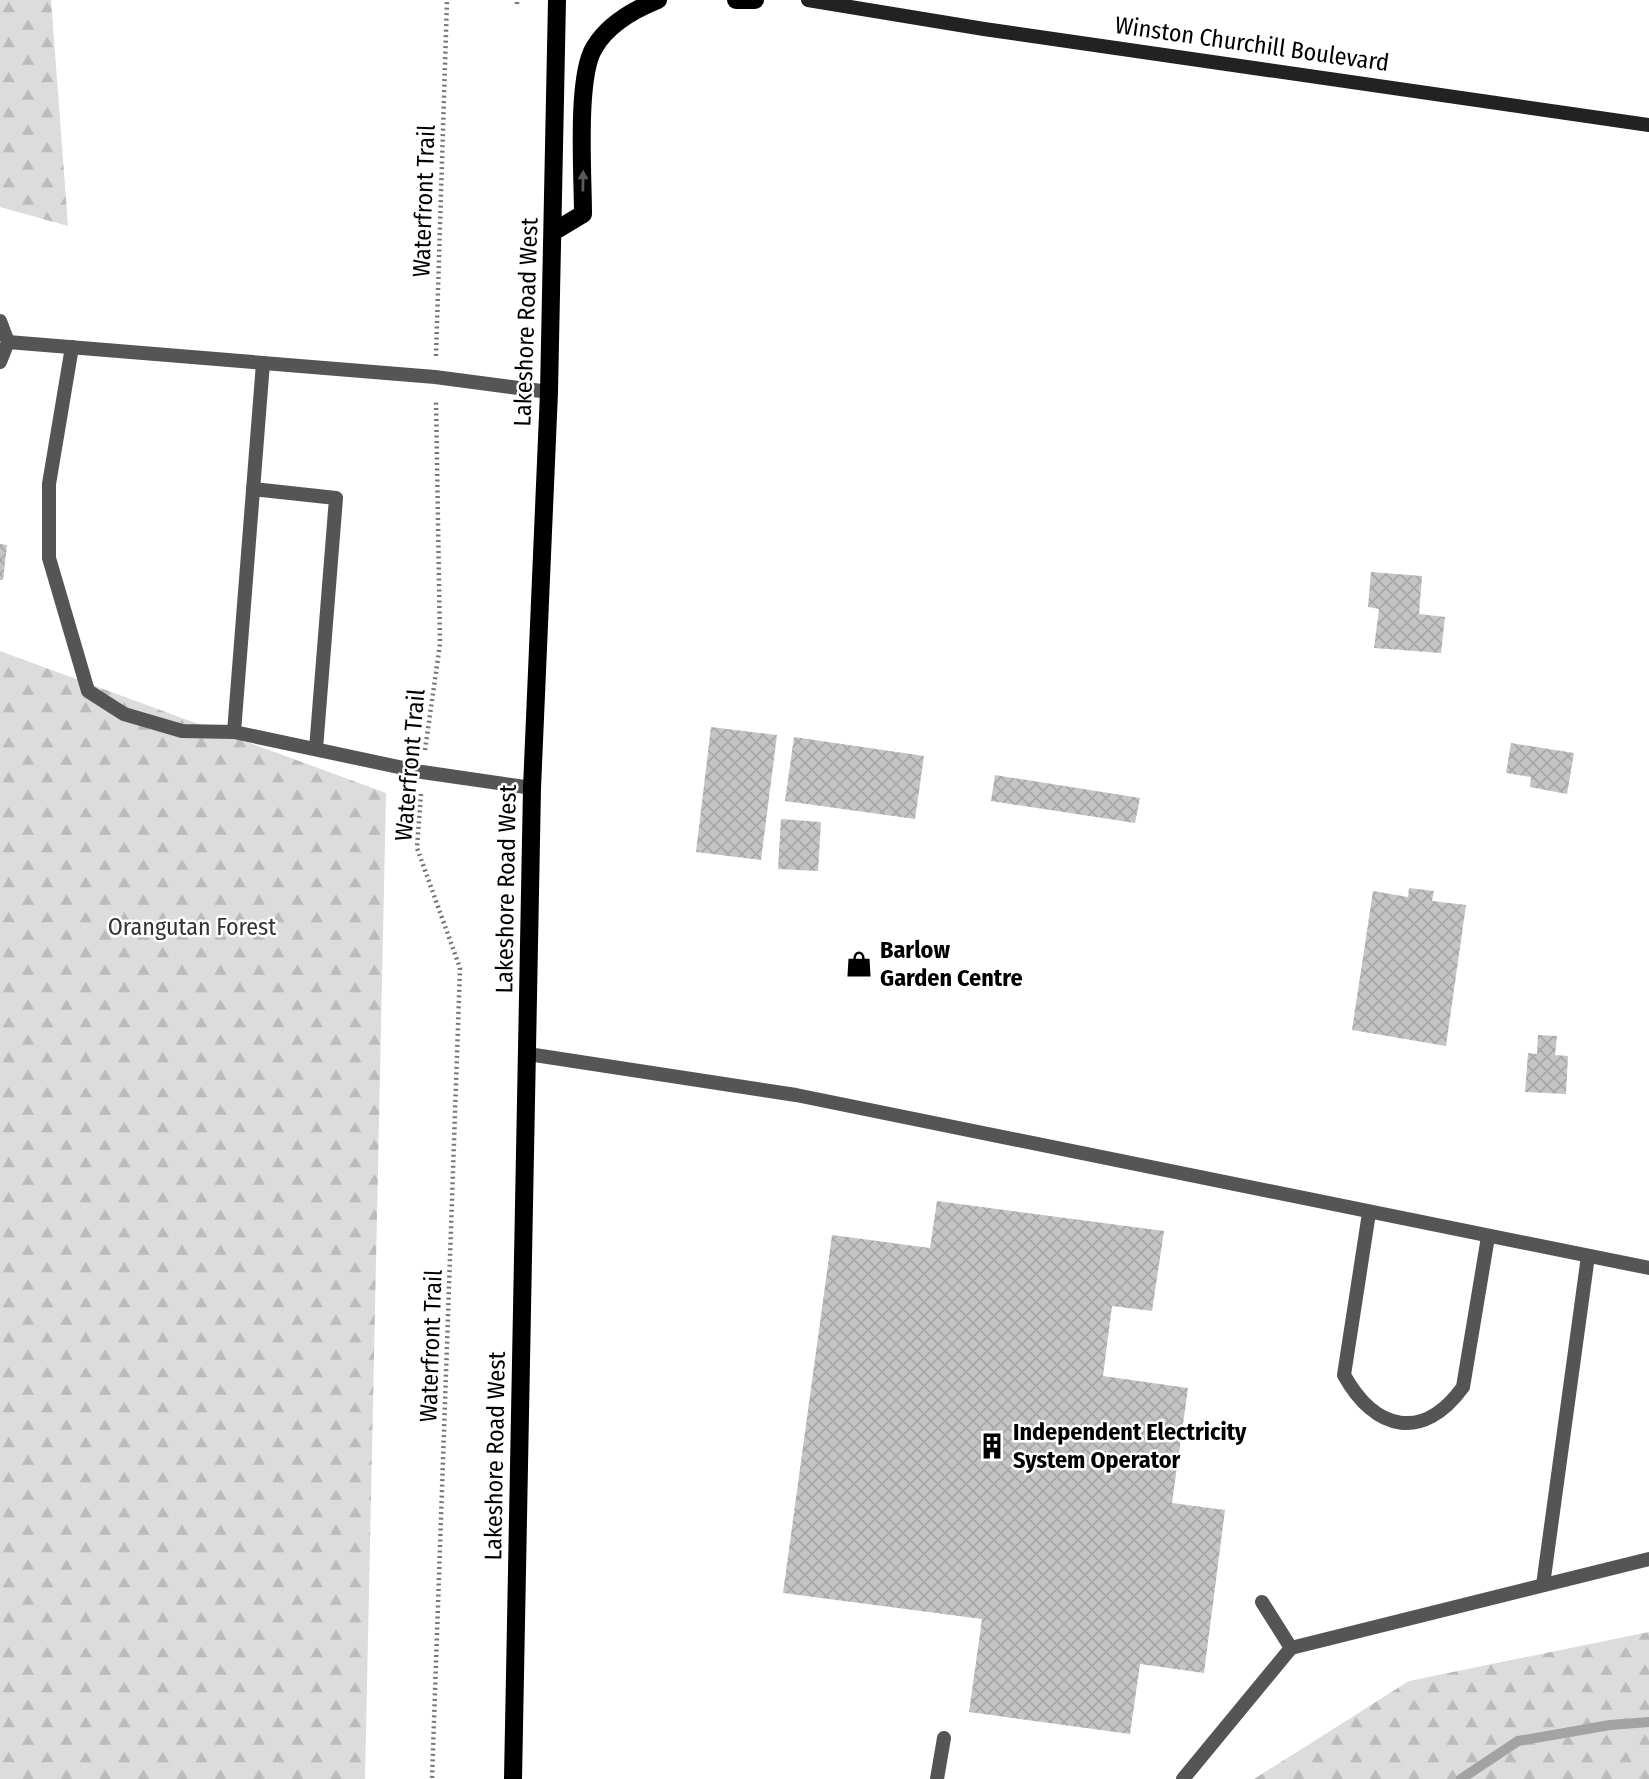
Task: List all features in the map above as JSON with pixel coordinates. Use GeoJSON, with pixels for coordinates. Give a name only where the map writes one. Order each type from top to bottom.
{"type":"FeatureCollection","features":[{"type":"Feature","properties":{"kind":"main road","name":"Lakeshore Road West"},"geometry":{"type":"LineString","coordinates":[[513,1779],[532,788],[549,391],[557,0]]}},
{"type":"Feature","properties":{"kind":"main road"},"geometry":{"type":"LineString","coordinates":[[553,232],[583,214],[585,92],[588,62],[594,48],[625,15],[658,0]]}},
{"type":"Feature","properties":{"kind":"main road"},"geometry":{"type":"LineString","coordinates":[[736,0],[755,0]]}},
{"type":"Feature","properties":{"kind":"main road","name":"Winston Churchill Boulevard"},"geometry":{"type":"LineString","coordinates":[[808,0],[985,29],[1649,125]]}},
{"type":"Feature","properties":{"kind":"lane"},"geometry":{"type":"LineString","coordinates":[[0,321],[8,342],[0,362]]}},
{"type":"Feature","properties":{"kind":"lane"},"geometry":{"type":"LineString","coordinates":[[8,342],[435,377],[549,391]]}},
{"type":"Feature","properties":{"kind":"lane"},"geometry":{"type":"LineString","coordinates":[[72,347],[49,484],[49,558],[88,691],[124,714],[181,731],[234,732],[422,772],[532,788]]}},
{"type":"Feature","properties":{"kind":"lane"},"geometry":{"type":"LineString","coordinates":[[234,732],[263,363]]}},
{"type":"Feature","properties":{"kind":"lane"},"geometry":{"type":"LineString","coordinates":[[253,489],[335,498],[316,749]]}},
{"type":"Feature","properties":{"kind":"lane"},"geometry":{"type":"LineString","coordinates":[[528,1054],[796,1095],[1649,1268]]}},
{"type":"Feature","properties":{"kind":"lane"},"geometry":{"type":"LineString","coordinates":[[1370,1213],[1344,1375],[1355,1394],[1376,1414],[1391,1422],[1410,1424],[1432,1418],[1450,1405],[1463,1387],[1488,1237]]}},
{"type":"Feature","properties":{"kind":"lane"},"geometry":{"type":"LineString","coordinates":[[1543,1585],[1588,1256]]}},
{"type":"Feature","properties":{"kind":"lane"},"geometry":{"type":"LineString","coordinates":[[1183,1779],[1291,1648],[1649,1559]]}},
{"type":"Feature","properties":{"kind":"lane"},"geometry":{"type":"LineString","coordinates":[[1262,1601],[1291,1648]]}},
{"type":"Feature","properties":{"kind":"lane"},"geometry":{"type":"LineString","coordinates":[[937,1779],[944,1738]]}},
{"type":"Feature","properties":{"kind":"path","name":"Waterfront Trail"},"geometry":{"type":"LineString","coordinates":[[432,1779],[460,968],[417,848],[422,772],[440,644],[440,508],[435,377],[447,0]]}},
{"type":"Feature","properties":{"kind":"green space"},"geometry":{"type":"Polygon","coordinates":[[[0,0],[51,0],[68,226],[0,207],[0,0]]]}},
{"type":"Feature","properties":{"kind":"green space","name":"Orangutan Forest"},"geometry":{"type":"Polygon","coordinates":[[[0,651],[386,793],[365,1779],[0,1779],[0,651]]]}},
{"type":"Feature","properties":{"kind":"green space"},"geometry":{"type":"Polygon","coordinates":[[[1649,1632],[1649,1779],[1254,1779],[1409,1681],[1649,1632]]]}},
{"type":"Feature","properties":{"kind":"building"},"geometry":{"type":"Polygon","coordinates":[[[0,544],[7,545],[3,580],[0,580],[0,544]]]}},
{"type":"Feature","properties":{"kind":"building"},"geometry":{"type":"Polygon","coordinates":[[[1371,572],[1422,576],[1419,614],[1445,617],[1441,653],[1374,648],[1379,609],[1368,607],[1371,572]]]}},
{"type":"Feature","properties":{"kind":"building"},"geometry":{"type":"Polygon","coordinates":[[[711,727],[777,735],[761,860],[696,852],[711,727]]]}},
{"type":"Feature","properties":{"kind":"building"},"geometry":{"type":"Polygon","coordinates":[[[794,737],[924,756],[915,819],[785,801],[794,737]]]}},
{"type":"Feature","properties":{"kind":"building"},"geometry":{"type":"Polygon","coordinates":[[[1511,743],[1574,753],[1567,794],[1530,787],[1531,777],[1506,773],[1511,743]]]}},
{"type":"Feature","properties":{"kind":"building"},"geometry":{"type":"Polygon","coordinates":[[[995,775],[1140,798],[1135,823],[991,801],[995,775]]]}},
{"type":"Feature","properties":{"kind":"building"},"geometry":{"type":"Polygon","coordinates":[[[781,819],[821,822],[818,871],[778,869],[781,819]]]}},
{"type":"Feature","properties":{"kind":"building"},"geometry":{"type":"Polygon","coordinates":[[[1409,888],[1434,891],[1432,901],[1466,905],[1446,1046],[1352,1030],[1373,891],[1408,897],[1409,888]]]}},
{"type":"Feature","properties":{"kind":"building"},"geometry":{"type":"Polygon","coordinates":[[[1538,1035],[1557,1036],[1555,1055],[1568,1056],[1566,1094],[1525,1092],[1528,1053],[1537,1054],[1538,1035]]]}},
{"type":"Feature","properties":{"kind":"building","name":"Independent Electricity System Operator"},"geometry":{"type":"Polygon","coordinates":[[[937,1201],[1164,1231],[1152,1311],[1112,1306],[1103,1376],[1188,1388],[1172,1503],[1225,1510],[1204,1673],[1140,1664],[1130,1734],[969,1712],[982,1619],[783,1593],[832,1235],[930,1248],[937,1201]]]}},
{"type":"Feature","properties":{"kind":"waterway"},"geometry":{"type":"LineString","coordinates":[[1461,1779],[1518,1741],[1610,1725],[1649,1722]]}},
{"type":"Feature","properties":{"kind":"place","name":"Barlow Garden Centre"},"geometry":{"type":"Point","coordinates":[859,964]}},
{"type":"Feature","properties":{"kind":"place","name":"Independent Electricity System Operator"},"geometry":{"type":"Point","coordinates":[992,1446]}}]}
